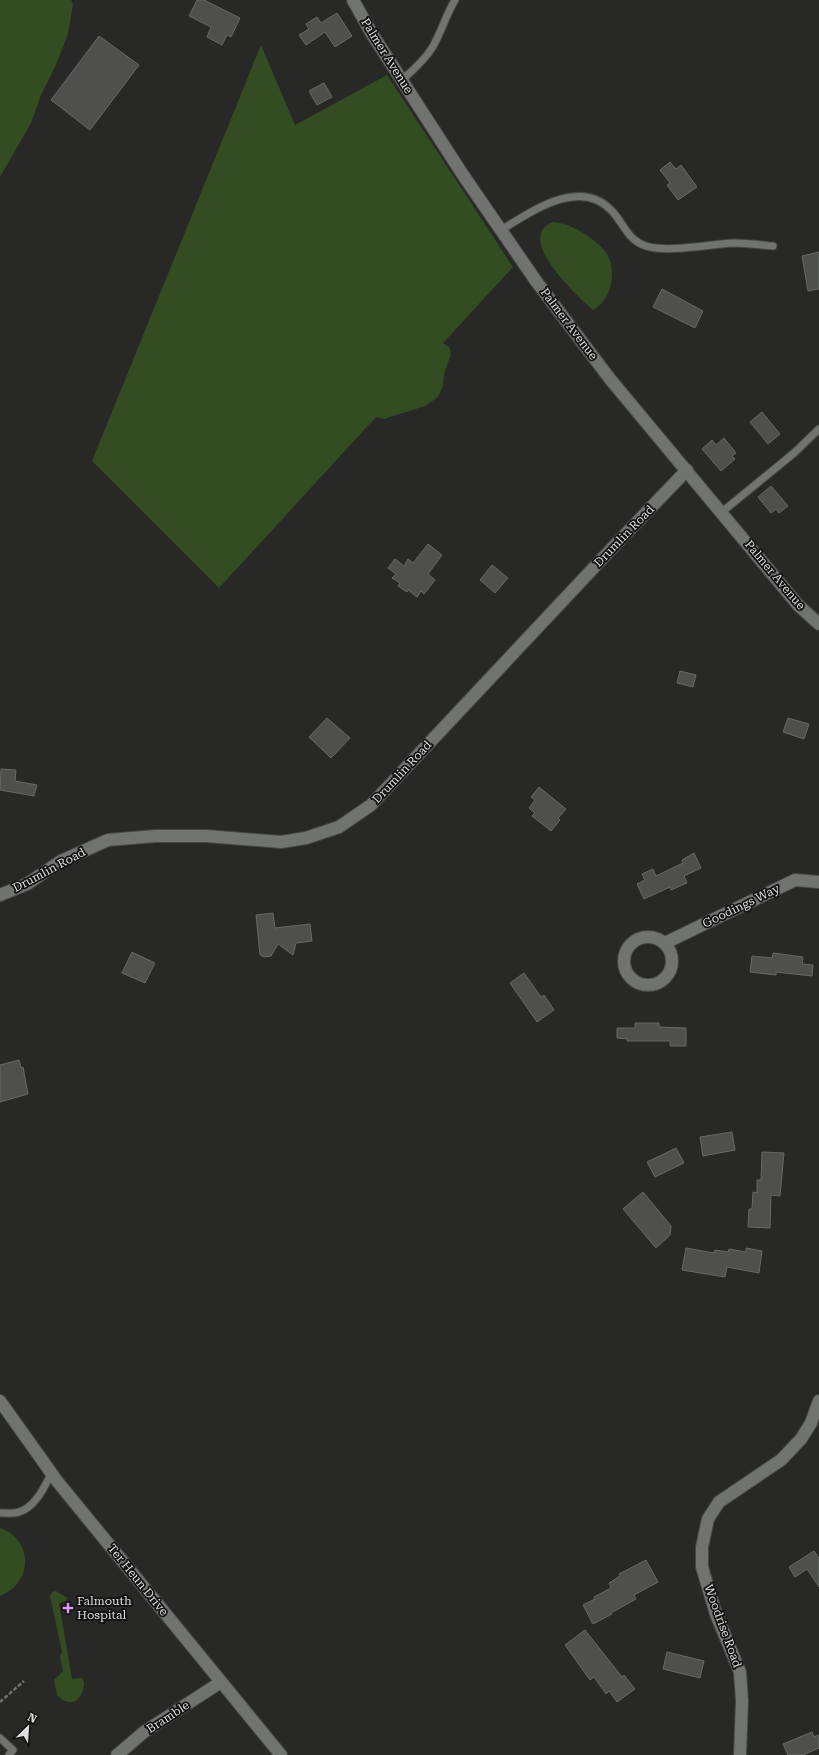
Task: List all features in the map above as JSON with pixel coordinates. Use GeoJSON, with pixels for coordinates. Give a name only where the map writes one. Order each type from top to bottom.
{"type":"FeatureCollection","features":[{"type":"Feature","properties":{"kind":"street","name":"Palmer Avenue"},"geometry":{"type":"LineString","coordinates":[[353,0],[372,34],[536,281],[610,379],[688,470],[798,605],[819,624]]}},
{"type":"Feature","properties":{"kind":"street","name":"Drumlin Road"},"geometry":{"type":"LineString","coordinates":[[0,895],[27,884],[61,861],[108,840],[170,836],[206,836],[281,842],[306,838],[338,827],[372,805],[616,544],[688,470]]}},
{"type":"Feature","properties":{"kind":"street","name":"Goodings Way"},"geometry":{"type":"LineString","coordinates":[[665,943],[796,880],[819,882]]}},
{"type":"Feature","properties":{"kind":"street"},"geometry":{"type":"LineString","coordinates":[[646,936],[653,937],[665,943],[670,951],[672,962],[671,967],[664,979],[659,984],[649,985],[638,983],[628,976],[624,955],[631,943],[640,937],[646,936]]}},
{"type":"Feature","properties":{"kind":"street","name":"Ter Heun Drive"},"geometry":{"type":"LineString","coordinates":[[0,1401],[51,1474],[281,1755]]}},
{"type":"Feature","properties":{"kind":"street","name":"Woodrise Road"},"geometry":{"type":"LineString","coordinates":[[740,1755],[742,1701],[740,1672],[716,1614],[702,1567],[704,1540],[708,1519],[719,1502],[780,1460],[801,1439],[811,1423],[819,1401]]}},
{"type":"Feature","properties":{"kind":"street","name":"Bramble"},"geometry":{"type":"LineString","coordinates":[[117,1755],[144,1732],[222,1682]]}},
{"type":"Feature","properties":{"kind":"lane"},"geometry":{"type":"LineString","coordinates":[[402,80],[419,65],[432,48],[444,19],[455,0]]}},
{"type":"Feature","properties":{"kind":"lane"},"geometry":{"type":"LineString","coordinates":[[501,230],[543,204],[585,196],[599,202],[611,210],[634,241],[646,247],[662,249],[736,243],[773,246]]}},
{"type":"Feature","properties":{"kind":"lane"},"geometry":{"type":"LineString","coordinates":[[722,512],[794,453],[819,429]]}},
{"type":"Feature","properties":{"kind":"lane"},"geometry":{"type":"LineString","coordinates":[[0,1513],[19,1513],[25,1509],[38,1498],[51,1474]]}},
{"type":"Feature","properties":{"kind":"lane"},"geometry":{"type":"LineString","coordinates":[[0,1738],[13,1750],[9,1755]]}},
{"type":"Feature","properties":{"kind":"path"},"geometry":{"type":"LineString","coordinates":[[0,1702],[24,1681]]}},
{"type":"Feature","properties":{"kind":"green space"},"geometry":{"type":"Polygon","coordinates":[[[0,0],[71,0],[73,4],[68,34],[55,67],[41,95],[31,123],[0,177],[0,0]]]}},
{"type":"Feature","properties":{"kind":"green space"},"geometry":{"type":"Polygon","coordinates":[[[261,45],[295,125],[387,75],[513,267],[443,343],[449,347],[451,354],[444,374],[443,386],[438,397],[425,406],[384,419],[376,417],[219,588],[92,461],[261,45]]]}},
{"type":"Feature","properties":{"kind":"green space"},"geometry":{"type":"Polygon","coordinates":[[[553,222],[567,225],[581,232],[604,250],[608,257],[612,273],[609,291],[600,305],[593,310],[563,280],[552,267],[544,253],[540,240],[543,230],[553,222]]]}},
{"type":"Feature","properties":{"kind":"green space"},"geometry":{"type":"Polygon","coordinates":[[[0,1528],[11,1534],[19,1542],[24,1551],[25,1562],[19,1582],[11,1590],[0,1596],[0,1528]]]}},
{"type":"Feature","properties":{"kind":"green space"},"geometry":{"type":"Polygon","coordinates":[[[56,1591],[67,1598],[66,1601],[59,1603],[72,1679],[82,1678],[84,1682],[82,1693],[79,1698],[72,1702],[68,1702],[57,1695],[54,1680],[63,1671],[60,1657],[62,1652],[50,1596],[52,1592],[56,1591]]]}},
{"type":"Feature","properties":{"kind":"building"},"geometry":{"type":"Polygon","coordinates":[[[197,0],[204,0],[240,18],[231,37],[227,35],[222,45],[207,37],[211,27],[189,16],[197,0]]]}},
{"type":"Feature","properties":{"kind":"building"},"geometry":{"type":"Polygon","coordinates":[[[337,13],[352,36],[335,47],[325,32],[306,45],[299,35],[309,29],[306,24],[317,17],[321,23],[337,13]]]}},
{"type":"Feature","properties":{"kind":"building"},"geometry":{"type":"Polygon","coordinates":[[[99,36],[139,65],[90,130],[51,100],[99,36]]]}},
{"type":"Feature","properties":{"kind":"building"},"geometry":{"type":"Polygon","coordinates":[[[324,83],[332,97],[317,105],[309,91],[324,83]]]}},
{"type":"Feature","properties":{"kind":"building"},"geometry":{"type":"Polygon","coordinates":[[[670,162],[676,169],[681,165],[697,187],[678,200],[667,185],[670,183],[660,170],[670,162]]]}},
{"type":"Feature","properties":{"kind":"building"},"geometry":{"type":"Polygon","coordinates":[[[819,252],[819,289],[808,291],[802,256],[819,252]]]}},
{"type":"Feature","properties":{"kind":"building"},"geometry":{"type":"Polygon","coordinates":[[[662,289],[703,311],[695,328],[653,307],[662,289]]]}},
{"type":"Feature","properties":{"kind":"building"},"geometry":{"type":"Polygon","coordinates":[[[762,412],[780,434],[768,444],[750,422],[762,412]]]}},
{"type":"Feature","properties":{"kind":"building"},"geometry":{"type":"Polygon","coordinates":[[[724,438],[736,453],[732,456],[735,459],[721,471],[702,449],[712,440],[716,445],[724,438]]]}},
{"type":"Feature","properties":{"kind":"building"},"geometry":{"type":"Polygon","coordinates":[[[771,486],[788,506],[779,513],[776,509],[771,513],[758,497],[771,486]]]}},
{"type":"Feature","properties":{"kind":"building"},"geometry":{"type":"Polygon","coordinates":[[[428,544],[442,555],[428,574],[435,580],[424,594],[421,591],[417,597],[408,590],[407,592],[398,586],[400,583],[392,578],[396,574],[388,568],[395,559],[404,566],[408,559],[413,563],[428,544]]]}},
{"type":"Feature","properties":{"kind":"building"},"geometry":{"type":"Polygon","coordinates":[[[492,565],[508,578],[495,593],[480,580],[492,565]]]}},
{"type":"Feature","properties":{"kind":"building"},"geometry":{"type":"Polygon","coordinates":[[[680,671],[696,675],[693,687],[677,683],[680,671]]]}},
{"type":"Feature","properties":{"kind":"building"},"geometry":{"type":"Polygon","coordinates":[[[327,718],[350,738],[331,758],[309,737],[327,718]]]}},
{"type":"Feature","properties":{"kind":"building"},"geometry":{"type":"Polygon","coordinates":[[[788,718],[809,724],[804,739],[783,732],[788,718]]]}},
{"type":"Feature","properties":{"kind":"building"},"geometry":{"type":"Polygon","coordinates":[[[1,769],[16,770],[15,781],[37,785],[34,796],[0,790],[1,769]]]}},
{"type":"Feature","properties":{"kind":"building"},"geometry":{"type":"Polygon","coordinates":[[[539,787],[566,809],[558,818],[560,820],[551,831],[532,816],[535,813],[529,808],[535,800],[531,797],[539,787]]]}},
{"type":"Feature","properties":{"kind":"building"},"geometry":{"type":"Polygon","coordinates":[[[694,853],[701,868],[684,876],[687,883],[671,890],[670,887],[644,899],[637,884],[645,880],[642,874],[653,869],[656,876],[683,863],[682,860],[694,853]]]}},
{"type":"Feature","properties":{"kind":"building"},"geometry":{"type":"Polygon","coordinates":[[[273,913],[275,928],[310,924],[312,941],[296,943],[293,955],[278,944],[271,956],[264,957],[260,955],[256,915],[273,913]]]}},
{"type":"Feature","properties":{"kind":"building"},"geometry":{"type":"Polygon","coordinates":[[[132,952],[155,963],[145,983],[122,973],[132,952]]]}},
{"type":"Feature","properties":{"kind":"building"},"geometry":{"type":"Polygon","coordinates":[[[773,953],[803,957],[802,964],[813,965],[812,976],[776,972],[776,975],[750,972],[752,956],[772,958],[773,953]]]}},
{"type":"Feature","properties":{"kind":"building"},"geometry":{"type":"Polygon","coordinates":[[[524,973],[541,997],[544,995],[554,1010],[537,1022],[510,983],[524,973]]]}},
{"type":"Feature","properties":{"kind":"building"},"geometry":{"type":"Polygon","coordinates":[[[635,1023],[659,1023],[659,1027],[686,1028],[686,1046],[670,1046],[670,1041],[627,1041],[627,1039],[617,1038],[617,1028],[635,1028],[635,1023]]]}},
{"type":"Feature","properties":{"kind":"building"},"geometry":{"type":"Polygon","coordinates":[[[19,1060],[21,1068],[23,1067],[28,1094],[0,1102],[0,1065],[19,1060]]]}},
{"type":"Feature","properties":{"kind":"building"},"geometry":{"type":"Polygon","coordinates":[[[732,1132],[735,1150],[703,1156],[700,1137],[732,1132]]]}},
{"type":"Feature","properties":{"kind":"building"},"geometry":{"type":"Polygon","coordinates":[[[676,1148],[684,1163],[655,1177],[647,1162],[676,1148]]]}},
{"type":"Feature","properties":{"kind":"building"},"geometry":{"type":"Polygon","coordinates":[[[762,1152],[784,1153],[780,1196],[771,1195],[770,1228],[748,1227],[749,1209],[752,1209],[753,1192],[757,1193],[757,1180],[761,1180],[762,1152]]]}},
{"type":"Feature","properties":{"kind":"building"},"geometry":{"type":"Polygon","coordinates":[[[643,1192],[671,1226],[670,1235],[656,1248],[623,1209],[643,1192]]]}},
{"type":"Feature","properties":{"kind":"building"},"geometry":{"type":"Polygon","coordinates":[[[686,1248],[714,1253],[715,1250],[728,1252],[729,1249],[746,1252],[746,1248],[762,1251],[759,1273],[727,1267],[725,1277],[682,1270],[686,1248]]]}},
{"type":"Feature","properties":{"kind":"building"},"geometry":{"type":"Polygon","coordinates":[[[814,1551],[819,1558],[819,1587],[807,1569],[795,1577],[789,1567],[814,1551]]]}},
{"type":"Feature","properties":{"kind":"building"},"geometry":{"type":"Polygon","coordinates":[[[646,1560],[658,1582],[634,1595],[636,1599],[593,1624],[583,1605],[611,1588],[609,1583],[620,1576],[619,1574],[646,1560]]]}},
{"type":"Feature","properties":{"kind":"building"},"geometry":{"type":"Polygon","coordinates":[[[585,1630],[622,1677],[624,1675],[635,1689],[617,1702],[609,1691],[606,1694],[594,1677],[590,1680],[565,1645],[585,1630]]]}},
{"type":"Feature","properties":{"kind":"building"},"geometry":{"type":"Polygon","coordinates":[[[667,1652],[704,1661],[700,1678],[663,1669],[667,1652]]]}},
{"type":"Feature","properties":{"kind":"building"},"geometry":{"type":"Polygon","coordinates":[[[812,1732],[814,1737],[819,1735],[819,1748],[803,1755],[788,1755],[783,1744],[812,1732]]]}},
{"type":"Feature","properties":{"kind":"place","name":"Falmouth Hospital"},"geometry":{"type":"Point","coordinates":[68,1608]}}]}
